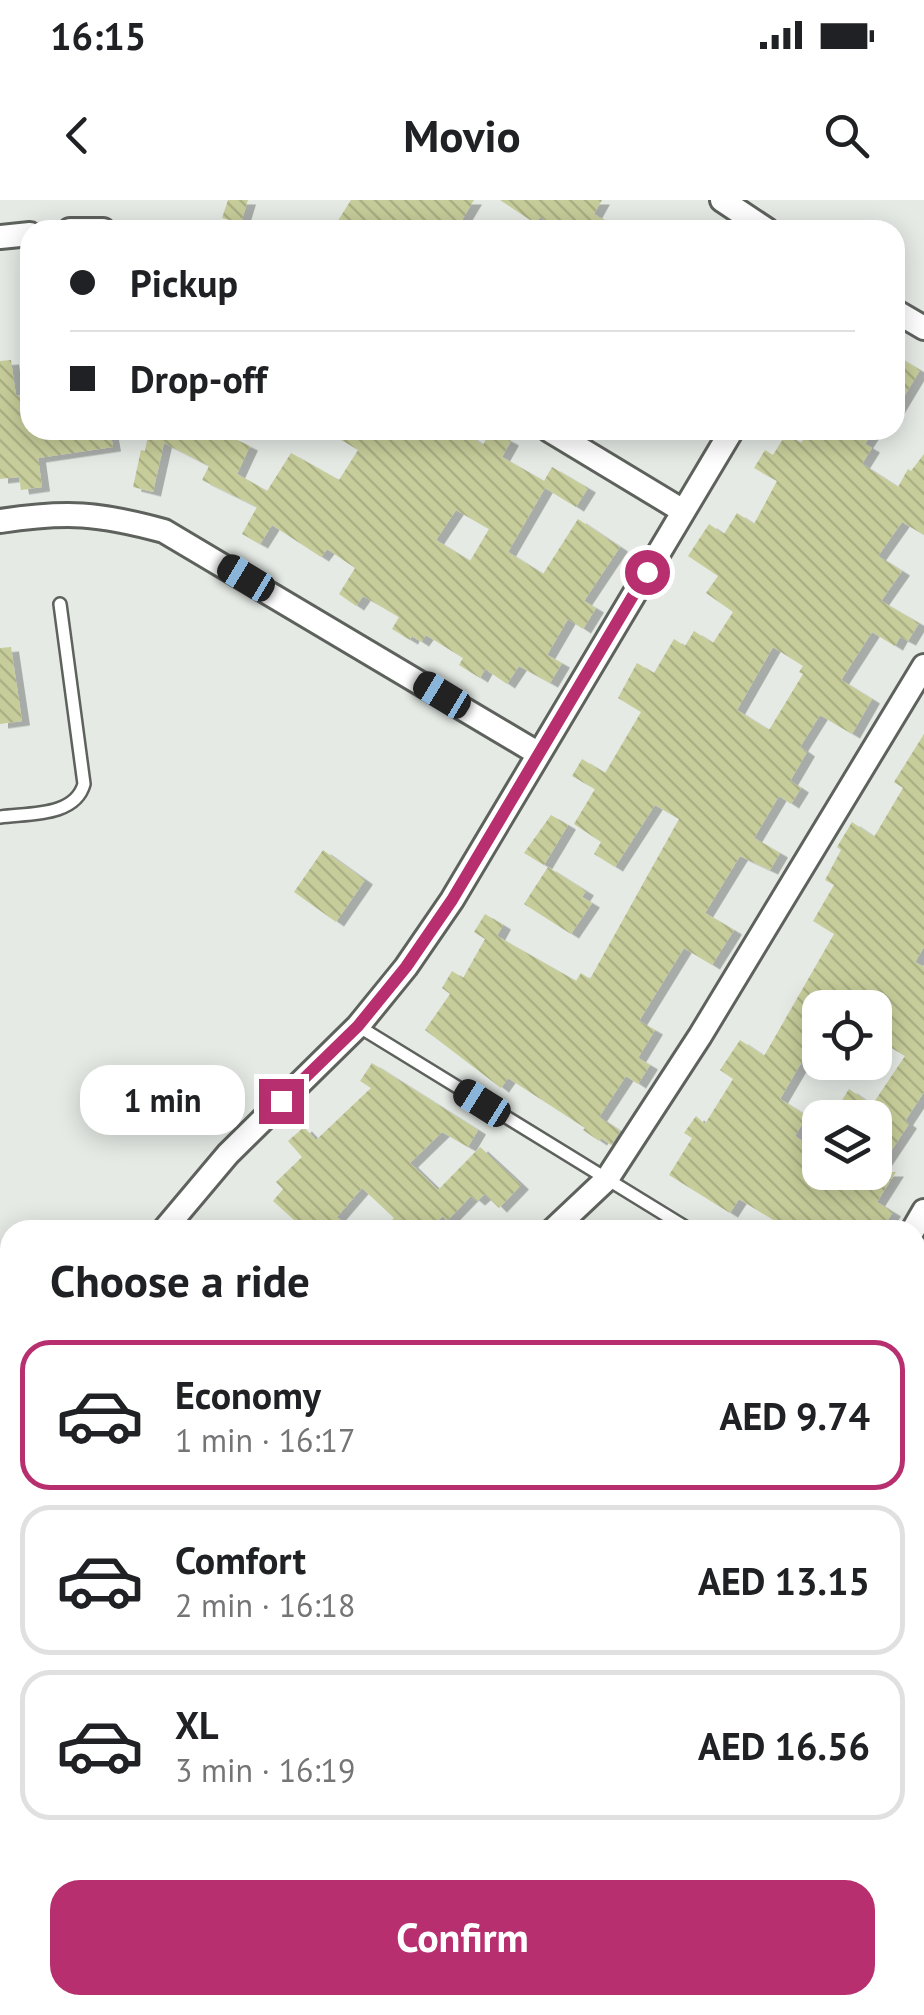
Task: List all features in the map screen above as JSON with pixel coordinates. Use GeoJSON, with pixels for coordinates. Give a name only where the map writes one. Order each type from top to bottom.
{"type":"FeatureCollection","features":[{"type":"Feature","properties":{"kind":"street"},"geometry":{"type":"LineString","coordinates":[[722,200],[752,220]]}},
{"type":"Feature","properties":{"kind":"street"},"geometry":{"type":"LineString","coordinates":[[566,440],[683,511]]}},
{"type":"Feature","properties":{"kind":"street"},"geometry":{"type":"LineString","coordinates":[[172,1220],[228,1154],[358,1026],[406,967],[452,900],[726,440]]}},
{"type":"Feature","properties":{"kind":"street"},"geometry":{"type":"LineString","coordinates":[[0,520],[54,513],[110,516],[164,531],[539,754]]}},
{"type":"Feature","properties":{"kind":"street"},"geometry":{"type":"LineString","coordinates":[[564,1220],[607,1179],[700,1036],[924,666]]}},
{"type":"Feature","properties":{"kind":"lane"},"geometry":{"type":"LineString","coordinates":[[0,817],[66,807],[82,792],[84,776],[60,604]]}},
{"type":"Feature","properties":{"kind":"lane"},"geometry":{"type":"LineString","coordinates":[[358,1026],[674,1220]]}},
{"type":"Feature","properties":{"kind":"building"},"geometry":{"type":"Polygon","coordinates":[[[228,200],[248,200],[242,220],[222,218],[228,200]]]}},
{"type":"Feature","properties":{"kind":"building"},"geometry":{"type":"Polygon","coordinates":[[[351,200],[474,200],[462,220],[338,220],[351,200]]]}},
{"type":"Feature","properties":{"kind":"building"},"geometry":{"type":"Polygon","coordinates":[[[500,200],[602,200],[594,214],[604,220],[530,220],[500,200]]]}},
{"type":"Feature","properties":{"kind":"building"},"geometry":{"type":"Polygon","coordinates":[[[11,360],[16,396],[20,395],[20,440],[112,440],[113,447],[38,458],[42,487],[21,490],[19,477],[0,479],[0,361],[11,360]]]}},
{"type":"Feature","properties":{"kind":"building"},"geometry":{"type":"Polygon","coordinates":[[[905,361],[920,370],[905,395],[905,361]]]}},
{"type":"Feature","properties":{"kind":"building"},"geometry":{"type":"Polygon","coordinates":[[[147,440],[237,440],[250,446],[237,474],[267,491],[291,453],[339,480],[358,450],[342,440],[476,440],[483,445],[486,440],[509,440],[502,457],[544,481],[552,467],[588,488],[576,507],[545,488],[508,552],[543,574],[578,519],[620,547],[584,601],[596,608],[583,629],[568,619],[547,655],[562,663],[550,683],[519,666],[507,684],[485,669],[480,678],[459,665],[463,658],[426,635],[421,642],[392,629],[399,617],[363,596],[356,606],[339,594],[355,568],[327,549],[321,557],[272,525],[260,544],[242,534],[257,507],[202,480],[209,466],[164,443],[153,492],[133,487],[141,450],[145,451],[147,440]],[[456,510],[436,540],[470,561],[489,529],[456,510]]]}},
{"type":"Feature","properties":{"kind":"building"},"geometry":{"type":"Polygon","coordinates":[[[782,440],[868,440],[865,444],[872,448],[862,464],[898,487],[908,469],[911,471],[924,454],[924,535],[902,522],[878,556],[902,571],[881,601],[919,623],[908,641],[900,637],[895,646],[872,632],[841,680],[872,699],[852,734],[820,715],[800,747],[807,752],[790,781],[801,788],[791,804],[779,796],[754,838],[780,853],[770,870],[740,856],[705,913],[734,930],[712,965],[684,948],[639,1021],[655,1030],[638,1058],[650,1065],[638,1084],[626,1076],[599,1117],[620,1131],[611,1145],[601,1138],[599,1141],[508,1078],[501,1088],[425,1030],[450,994],[442,988],[452,971],[463,978],[485,939],[474,932],[485,914],[503,925],[497,936],[576,981],[581,973],[590,979],[679,819],[655,805],[615,867],[594,854],[601,842],[574,824],[595,789],[572,776],[582,759],[605,773],[641,712],[618,698],[637,663],[654,673],[674,639],[685,646],[694,631],[713,643],[733,612],[706,593],[718,576],[688,556],[709,524],[724,534],[737,513],[754,524],[777,481],[754,468],[765,450],[773,455],[782,440]],[[773,647],[737,710],[769,730],[803,674],[799,672],[803,666],[773,647]]]}},
{"type":"Feature","properties":{"kind":"building"},"geometry":{"type":"Polygon","coordinates":[[[11,647],[22,721],[0,724],[0,648],[11,647]]]}},
{"type":"Feature","properties":{"kind":"building"},"geometry":{"type":"Polygon","coordinates":[[[924,734],[924,947],[915,962],[924,967],[924,1092],[892,1150],[892,1100],[875,1100],[905,1056],[892,1048],[892,990],[802,990],[802,1061],[780,1099],[802,1113],[802,1124],[795,1136],[802,1141],[802,1190],[885,1190],[877,1202],[893,1212],[888,1220],[774,1220],[739,1199],[730,1213],[669,1175],[692,1138],[684,1133],[696,1116],[705,1124],[733,1079],[720,1070],[740,1040],[764,1056],[834,934],[813,921],[834,885],[825,880],[841,850],[837,847],[852,822],[874,837],[903,788],[894,782],[924,734]]]}},
{"type":"Feature","properties":{"kind":"building"},"geometry":{"type":"Polygon","coordinates":[[[551,815],[568,825],[544,865],[524,853],[551,815]]]}},
{"type":"Feature","properties":{"kind":"building"},"geometry":{"type":"Polygon","coordinates":[[[323,850],[365,880],[336,922],[294,892],[323,850]]]}},
{"type":"Feature","properties":{"kind":"building"},"geometry":{"type":"Polygon","coordinates":[[[548,867],[586,891],[582,897],[592,903],[571,934],[524,904],[548,867]]]}},
{"type":"Feature","properties":{"kind":"building"},"geometry":{"type":"Polygon","coordinates":[[[372,1063],[478,1130],[468,1147],[442,1132],[410,1163],[438,1190],[480,1147],[521,1185],[499,1208],[485,1194],[477,1201],[471,1196],[448,1220],[443,1216],[439,1220],[392,1220],[362,1188],[337,1217],[340,1220],[294,1220],[273,1201],[283,1189],[276,1182],[302,1157],[288,1141],[304,1127],[316,1140],[371,1088],[360,1081],[372,1063]]]}},
{"type":"Feature","properties":{"kind":"building"},"geometry":{"type":"Polygon","coordinates":[[[849,1089],[865,1100],[842,1100],[849,1089]]]}},
{"type":"Feature","properties":{"kind":"route"},"geometry":{"type":"LineString","coordinates":[[281,1101],[358,1026],[406,967],[452,900],[647,572]]}}]}
